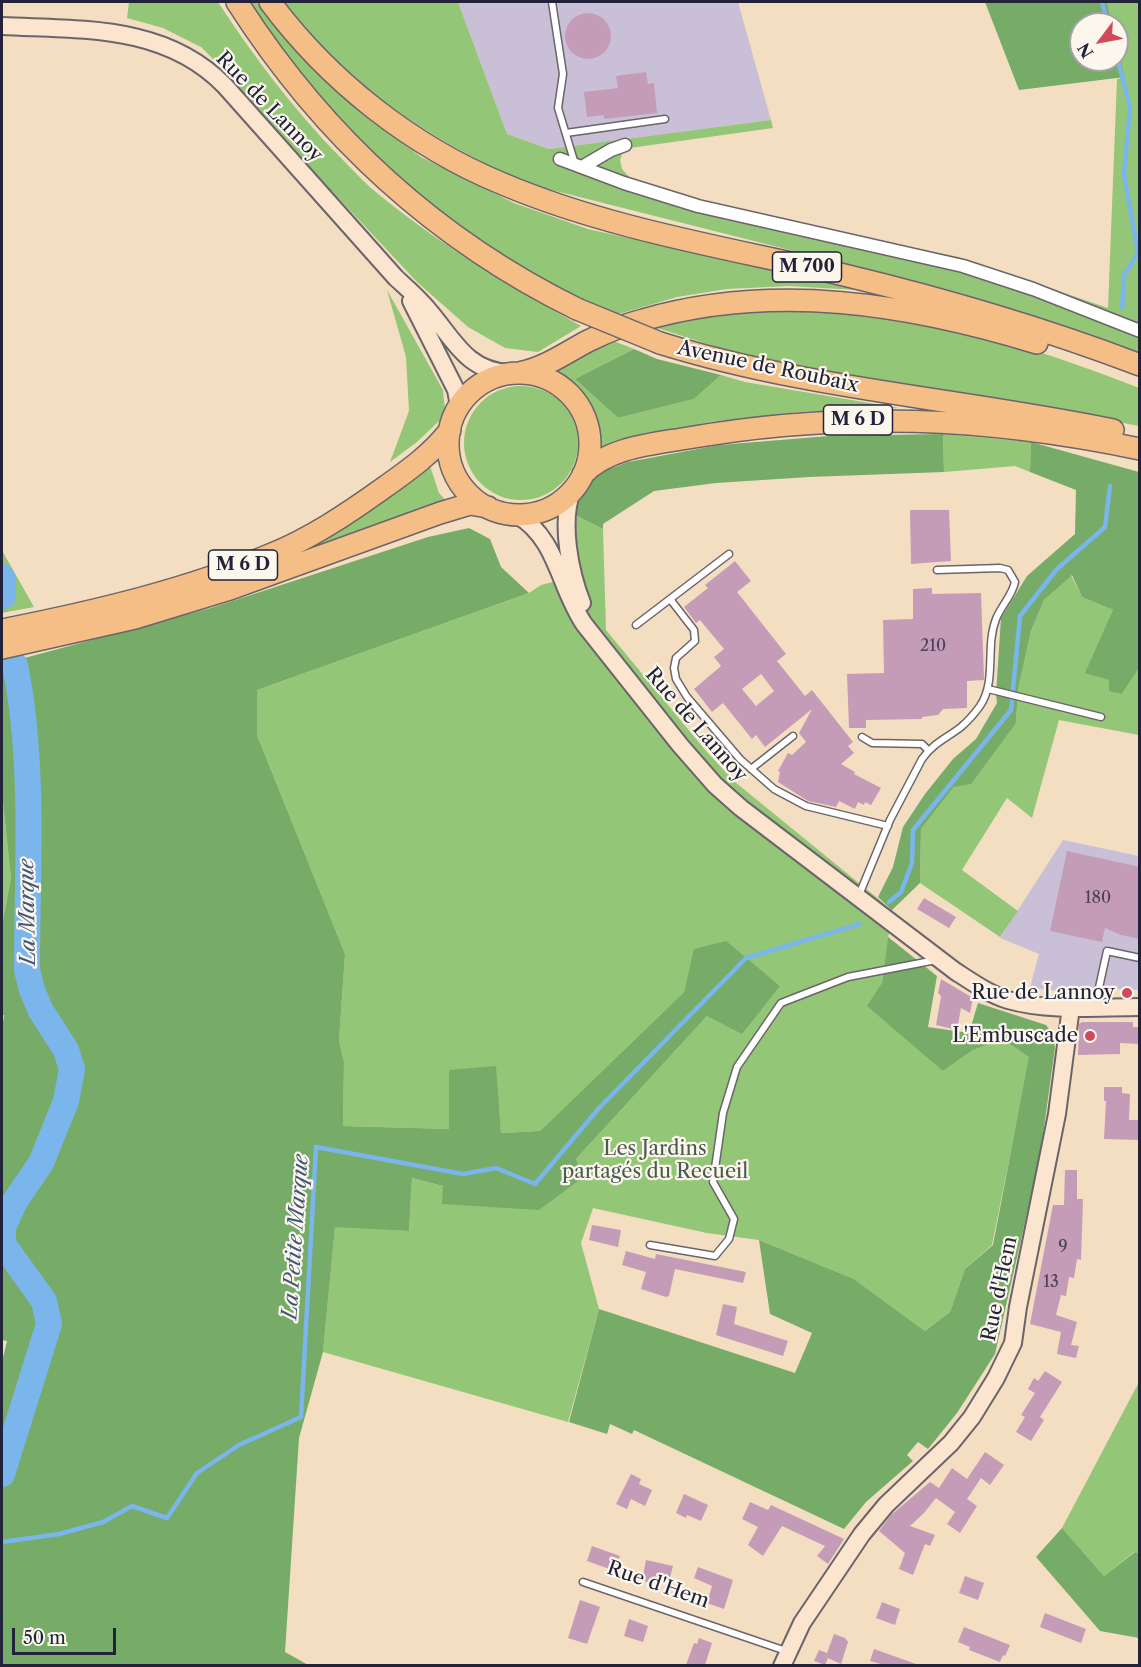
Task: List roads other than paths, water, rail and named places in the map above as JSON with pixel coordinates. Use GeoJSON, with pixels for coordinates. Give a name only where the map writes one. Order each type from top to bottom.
{"type":"FeatureCollection","features":[{"type":"Feature","properties":{"kind":"highway","name":"Avenue de Roubaix"},"geometry":{"type":"LineString","coordinates":[[237,2],[268,48],[309,100],[383,177],[466,245],[526,283],[577,309],[660,343],[698,355],[788,375],[1077,423],[1140,436]]}},
{"type":"Feature","properties":{"kind":"highway","name":"M 700"},"geometry":{"type":"LineString","coordinates":[[270,2],[283,20],[320,60],[366,102],[449,158],[503,184],[621,223],[966,306],[1140,366]]}},
{"type":"Feature","properties":{"kind":"highway"},"geometry":{"type":"LineString","coordinates":[[514,373],[539,375],[557,384],[579,406],[590,434],[589,455],[578,483],[565,498],[547,509],[517,515],[488,507],[472,497],[455,475],[448,448],[450,430],[459,406],[477,387],[492,378],[514,373],[540,368],[608,332],[648,318],[706,305],[767,299],[833,301],[930,315],[1003,333],[1140,377]]}},
{"type":"Feature","properties":{"kind":"highway","name":"M 6 D"},"geometry":{"type":"LineString","coordinates":[[578,483],[600,459],[651,445],[739,430],[844,421],[919,421],[984,426],[1052,434],[1140,449]]}},
{"type":"Feature","properties":{"kind":"highway","name":"M 6 D"},"geometry":{"type":"LineString","coordinates":[[2,630],[152,594],[274,554],[311,535],[377,493],[435,447],[450,430]]}},
{"type":"Feature","properties":{"kind":"highway","name":"M 6 D"},"geometry":{"type":"LineString","coordinates":[[2,648],[135,618],[219,592],[440,513],[470,504],[488,507]]}},
{"type":"Feature","properties":{"kind":"street","name":"Rue de Lannoy"},"geometry":{"type":"LineString","coordinates":[[2,26],[79,30],[134,36],[159,43],[196,61],[225,86],[396,278],[418,298],[469,359],[491,371],[514,373]]}},
{"type":"Feature","properties":{"kind":"street"},"geometry":{"type":"LineString","coordinates":[[579,166],[625,145]]}},
{"type":"Feature","properties":{"kind":"street"},"geometry":{"type":"LineString","coordinates":[[560,159],[624,183],[699,206],[963,266],[1033,289],[1140,330]]}},
{"type":"Feature","properties":{"kind":"street","name":"Rue de Lannoy"},"geometry":{"type":"LineString","coordinates":[[396,278],[417,311],[449,375],[458,395],[459,406]]}},
{"type":"Feature","properties":{"kind":"street","name":"Rue de Lannoy"},"geometry":{"type":"LineString","coordinates":[[578,483],[567,503],[566,524],[580,599],[601,645]]}},
{"type":"Feature","properties":{"kind":"street","name":"Rue de Lannoy"},"geometry":{"type":"LineString","coordinates":[[517,515],[536,528],[542,536],[575,610],[584,624],[680,745],[715,785],[741,807],[939,960],[974,983],[1006,999],[1040,1005],[1140,1007]]}},
{"type":"Feature","properties":{"kind":"street","name":"Rue d'Hem"},"geometry":{"type":"LineString","coordinates":[[786,1659],[813,1605],[862,1534],[891,1500],[951,1443],[972,1417],[996,1378],[1013,1344],[1018,1307],[1058,1114],[1071,1007]]}},
{"type":"Feature","properties":{"kind":"lane"},"geometry":{"type":"LineString","coordinates":[[552,2],[563,74],[558,108],[579,166]]}},
{"type":"Feature","properties":{"kind":"lane"},"geometry":{"type":"LineString","coordinates":[[566,133],[665,119]]}},
{"type":"Feature","properties":{"kind":"lane"},"geometry":{"type":"LineString","coordinates":[[636,625],[729,554]]}},
{"type":"Feature","properties":{"kind":"lane"},"geometry":{"type":"LineString","coordinates":[[858,898],[888,826],[928,750],[964,725],[980,705],[988,689],[991,642],[996,619],[1013,590],[1015,582],[1008,570],[1000,568],[937,570]]}},
{"type":"Feature","properties":{"kind":"lane"},"geometry":{"type":"LineString","coordinates":[[670,599],[694,630],[695,641],[676,658],[674,668],[676,679],[687,696],[740,759],[774,789],[806,806],[888,826]]}},
{"type":"Feature","properties":{"kind":"lane"},"geometry":{"type":"LineString","coordinates":[[988,689],[1101,717]]}},
{"type":"Feature","properties":{"kind":"lane"},"geometry":{"type":"LineString","coordinates":[[751,769],[793,736]]}},
{"type":"Feature","properties":{"kind":"lane"},"geometry":{"type":"LineString","coordinates":[[862,738],[872,743],[922,744],[928,750]]}},
{"type":"Feature","properties":{"kind":"lane"},"geometry":{"type":"LineString","coordinates":[[1095,1007],[1107,951],[1140,958]]}},
{"type":"Feature","properties":{"kind":"lane"},"geometry":{"type":"LineString","coordinates":[[650,1245],[715,1256],[729,1239],[734,1219],[713,1182],[723,1113],[737,1067],[781,1003],[848,977],[939,960]]}},
{"type":"Feature","properties":{"kind":"lane","name":"Rue d'Hem"},"geometry":{"type":"LineString","coordinates":[[583,1582],[786,1659]]}},
{"type":"Feature","properties":{"kind":"waterway","name":"La Petite Marque"},"geometry":{"type":"LineString","coordinates":[[1102,2],[1105,12]]}},
{"type":"Feature","properties":{"kind":"waterway","name":"La Petite Marque"},"geometry":{"type":"LineString","coordinates":[[1121,72],[1130,107],[1124,175],[1138,253],[1124,275],[1122,308]]}},
{"type":"Feature","properties":{"kind":"waterway","name":"La Petite Marque"},"geometry":{"type":"LineString","coordinates":[[889,902],[901,892],[912,863],[913,830],[1011,710],[1020,616],[1057,569],[1105,527],[1110,486]]}},
{"type":"Feature","properties":{"kind":"waterway","name":"La Marque"},"geometry":{"type":"LineString","coordinates":[[2,577],[3,596]]}},
{"type":"Feature","properties":{"kind":"waterway","name":"La Marque"},"geometry":{"type":"LineString","coordinates":[[2,1474],[49,1324],[44,1301],[3,1244],[3,1227],[15,1201],[41,1163],[66,1101],[72,1069],[66,1050],[41,1011],[27,970],[28,779],[15,665]]}},
{"type":"Feature","properties":{"kind":"waterway","name":"La Petite Marque"},"geometry":{"type":"LineString","coordinates":[[2,1542],[59,1534],[103,1522],[132,1506],[167,1518],[197,1473],[239,1445],[301,1417],[316,1147],[463,1174],[496,1168],[535,1184],[599,1108],[746,958],[860,924]]}},
{"type":"Feature","properties":{"kind":"place","name":"Rue de Lannoy"},"geometry":{"type":"Point","coordinates":[1127,993]}},
{"type":"Feature","properties":{"kind":"place","name":"L'Embuscade"},"geometry":{"type":"Point","coordinates":[1090,1036]}},
{"type":"Feature","properties":{"kind":"park label","name":"Les Jardins partagés du Recueil"},"geometry":{"type":"Point","coordinates":[655,1160]}}]}
